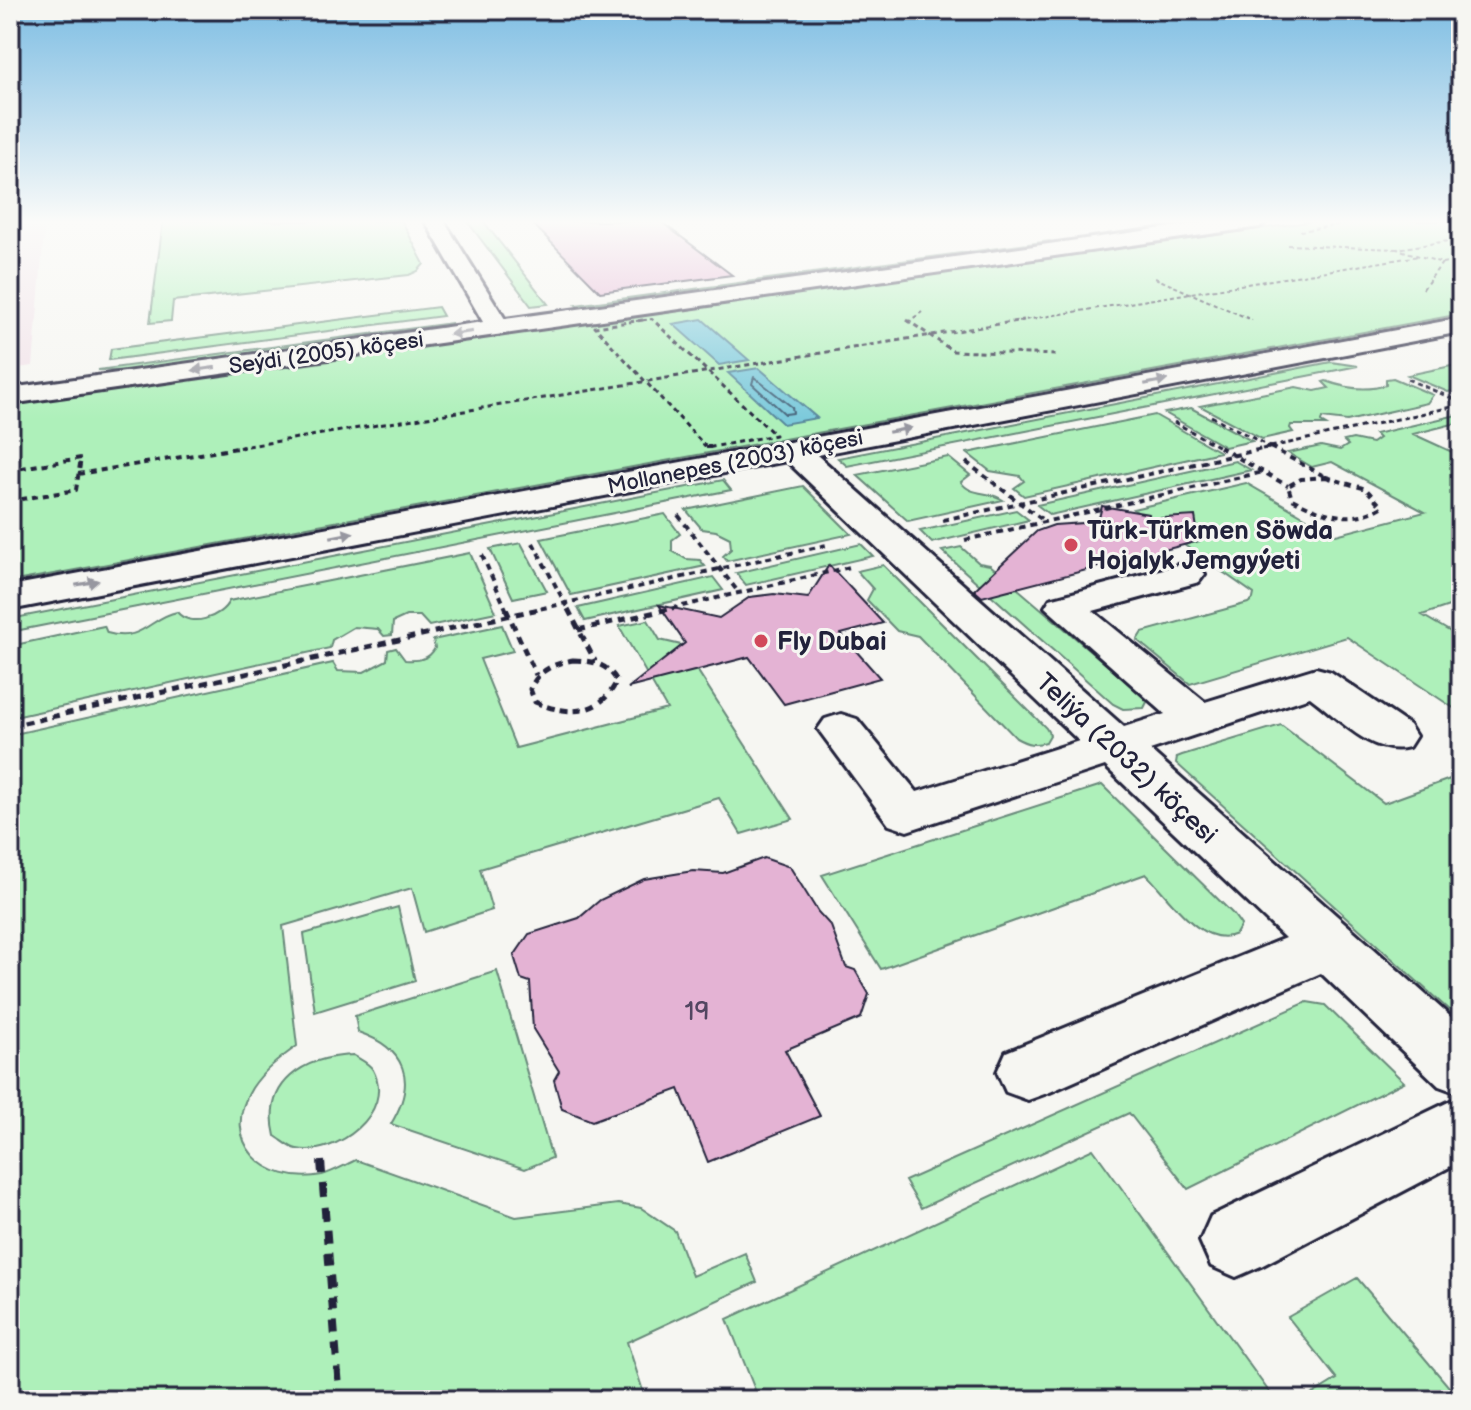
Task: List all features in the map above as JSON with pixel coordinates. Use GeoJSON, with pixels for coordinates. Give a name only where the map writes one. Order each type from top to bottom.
{"type":"FeatureCollection","features":[{"type":"Feature","properties":{"kind":"street"},"geometry":{"type":"LineString","coordinates":[[473,287],[498,328]]}},
{"type":"Feature","properties":{"kind":"street","name":"Seýdi (2005) köçesi"},"geometry":{"type":"LineString","coordinates":[[10,396],[792,287]]}},
{"type":"Feature","properties":{"kind":"street","name":"Mollanepes (2003) köçesi"},"geometry":{"type":"LineString","coordinates":[[10,598],[1461,325]]}},
{"type":"Feature","properties":{"kind":"street","name":"Teliýa (2032) köçesi"},"geometry":{"type":"LineString","coordinates":[[793,450],[1461,1066]]}},
{"type":"Feature","properties":{"kind":"street"},"geometry":{"type":"LineString","coordinates":[[1186,574],[1064,607],[1198,719]]}},
{"type":"Feature","properties":{"kind":"street"},"geometry":{"type":"LineString","coordinates":[[841,729],[907,813],[1316,681],[1393,736]]}},
{"type":"Feature","properties":{"kind":"street"},"geometry":{"type":"LineString","coordinates":[[1028,1072],[1329,944]]}},
{"type":"Feature","properties":{"kind":"street"},"geometry":{"type":"LineString","coordinates":[[1236,1241],[1461,1127]]}},
{"type":"Feature","properties":{"kind":"path"},"geometry":{"type":"LineString","coordinates":[[1176,287],[1256,321]]}},
{"type":"Feature","properties":{"kind":"path"},"geometry":{"type":"LineString","coordinates":[[78,474],[1228,287]]}},
{"type":"Feature","properties":{"kind":"path"},"geometry":{"type":"LineString","coordinates":[[652,319],[775,435],[707,448],[645,381],[595,327],[652,319]]}},
{"type":"Feature","properties":{"kind":"path"},"geometry":{"type":"LineString","coordinates":[[929,336],[953,351],[1064,356]]}},
{"type":"Feature","properties":{"kind":"path"},"geometry":{"type":"LineString","coordinates":[[1401,376],[1461,404]]}},
{"type":"Feature","properties":{"kind":"path"},"geometry":{"type":"LineString","coordinates":[[929,523],[1461,404]]}},
{"type":"Feature","properties":{"kind":"path"},"geometry":{"type":"LineString","coordinates":[[1173,421],[1288,486],[1292,499],[1313,510],[1344,518],[1370,517],[1382,507],[1376,495],[1354,484],[1326,477],[1208,414]]}},
{"type":"Feature","properties":{"kind":"path"},"geometry":{"type":"LineString","coordinates":[[958,455],[1045,522]]}},
{"type":"Feature","properties":{"kind":"path"},"geometry":{"type":"LineString","coordinates":[[10,470],[81,458],[76,490],[10,501]]}},
{"type":"Feature","properties":{"kind":"path"},"geometry":{"type":"LineString","coordinates":[[951,543],[1263,472]]}},
{"type":"Feature","properties":{"kind":"path"},"geometry":{"type":"LineString","coordinates":[[1288,486],[1301,479],[1326,477]]}},
{"type":"Feature","properties":{"kind":"path"},"geometry":{"type":"LineString","coordinates":[[672,507],[739,593]]}},
{"type":"Feature","properties":{"kind":"path"},"geometry":{"type":"LineString","coordinates":[[528,535],[595,661]]}},
{"type":"Feature","properties":{"kind":"path"},"geometry":{"type":"LineString","coordinates":[[10,726],[841,542]]}},
{"type":"Feature","properties":{"kind":"path"},"geometry":{"type":"LineString","coordinates":[[478,546],[536,675]]}},
{"type":"Feature","properties":{"kind":"path"},"geometry":{"type":"LineString","coordinates":[[578,630],[862,564]]}},
{"type":"Feature","properties":{"kind":"path"},"geometry":{"type":"LineString","coordinates":[[1461,620],[1451,624],[1461,630]]}},
{"type":"Feature","properties":{"kind":"path"},"geometry":{"type":"LineString","coordinates":[[573,660],[595,661],[611,669],[617,681],[613,696],[597,707],[575,712],[552,710],[535,702],[530,689],[536,675],[552,664],[573,660]]}},
{"type":"Feature","properties":{"kind":"path"},"geometry":{"type":"LineString","coordinates":[[321,1161],[340,1400]]}},
{"type":"Feature","properties":{"kind":"shaded area"},"geometry":{"type":"Polygon","coordinates":[[[10,287],[40,287],[33,366],[10,369],[10,287]]]}},
{"type":"Feature","properties":{"kind":"green space"},"geometry":{"type":"Polygon","coordinates":[[[155,287],[302,287],[173,301],[171,321],[150,323],[155,287]]]}},
{"type":"Feature","properties":{"kind":"green space"},"geometry":{"type":"Polygon","coordinates":[[[517,287],[535,287],[548,304],[531,306],[517,287]]]}},
{"type":"Feature","properties":{"kind":"green space"},"geometry":{"type":"Polygon","coordinates":[[[711,287],[734,287],[579,308],[576,305],[711,287]]]}},
{"type":"Feature","properties":{"kind":"green space"},"geometry":{"type":"Polygon","coordinates":[[[846,287],[1461,287],[1461,314],[10,582],[10,404],[846,287]]]}},
{"type":"Feature","properties":{"kind":"green space"},"geometry":{"type":"Polygon","coordinates":[[[438,307],[443,316],[109,360],[111,349],[438,307]]]}},
{"type":"Feature","properties":{"kind":"green space"},"geometry":{"type":"Polygon","coordinates":[[[452,323],[434,329],[124,371],[98,370],[452,323]]]}},
{"type":"Feature","properties":{"kind":"green space"},"geometry":{"type":"Polygon","coordinates":[[[1331,362],[1358,366],[847,466],[838,458],[1331,362]]]}},
{"type":"Feature","properties":{"kind":"green space"},"geometry":{"type":"Polygon","coordinates":[[[1461,364],[1461,389],[1448,392],[1408,375],[1461,364]]]}},
{"type":"Feature","properties":{"kind":"green space"},"geometry":{"type":"Polygon","coordinates":[[[1393,378],[1433,395],[1427,403],[1347,421],[1322,418],[1321,422],[1326,425],[1291,425],[1293,432],[1262,439],[1200,406],[1296,387],[1315,391],[1329,388],[1323,382],[1326,381],[1348,387],[1371,388],[1386,385],[1386,379],[1393,378]]]}},
{"type":"Feature","properties":{"kind":"green space"},"geometry":{"type":"Polygon","coordinates":[[[1191,408],[1252,441],[1225,447],[1165,413],[1191,408]]]}},
{"type":"Feature","properties":{"kind":"green space"},"geometry":{"type":"Polygon","coordinates":[[[1461,414],[1461,422],[1413,434],[1461,456],[1461,602],[1422,615],[1461,638],[1461,713],[1347,637],[1190,684],[1137,640],[1142,632],[1248,603],[1254,594],[1133,509],[1246,483],[1336,535],[1425,512],[1332,462],[1312,467],[1288,453],[1321,446],[1340,450],[1348,445],[1344,441],[1353,439],[1372,443],[1379,438],[1375,434],[1461,414]]]}},
{"type":"Feature","properties":{"kind":"green space"},"geometry":{"type":"Polygon","coordinates":[[[1155,415],[1220,452],[1024,496],[1014,488],[1024,481],[1020,476],[990,471],[967,453],[1155,415]]]}},
{"type":"Feature","properties":{"kind":"green space"},"geometry":{"type":"Polygon","coordinates":[[[948,457],[970,475],[961,482],[965,487],[1003,500],[908,521],[857,475],[948,457]]]}},
{"type":"Feature","properties":{"kind":"green space"},"geometry":{"type":"Polygon","coordinates":[[[1235,461],[1251,470],[1050,515],[1037,505],[1235,461]]]}},
{"type":"Feature","properties":{"kind":"green space"},"geometry":{"type":"Polygon","coordinates":[[[723,480],[731,490],[10,632],[10,619],[723,480]]]}},
{"type":"Feature","properties":{"kind":"green space"},"geometry":{"type":"Polygon","coordinates":[[[803,486],[851,534],[727,561],[723,556],[731,549],[730,538],[702,529],[686,510],[803,486]]]}},
{"type":"Feature","properties":{"kind":"green space"},"geometry":{"type":"Polygon","coordinates":[[[1016,510],[1029,520],[932,543],[920,531],[1016,510]]]}},
{"type":"Feature","properties":{"kind":"green space"},"geometry":{"type":"Polygon","coordinates":[[[665,514],[680,534],[672,540],[672,551],[686,559],[700,560],[705,566],[571,595],[541,539],[665,514]]]}},
{"type":"Feature","properties":{"kind":"green space"},"geometry":{"type":"Polygon","coordinates":[[[521,543],[547,591],[513,598],[490,549],[521,543]]]}},
{"type":"Feature","properties":{"kind":"green space"},"geometry":{"type":"Polygon","coordinates":[[[861,544],[873,556],[746,585],[736,573],[861,544]]]}},
{"type":"Feature","properties":{"kind":"green space"},"geometry":{"type":"Polygon","coordinates":[[[961,547],[979,563],[990,565],[1142,695],[1147,702],[1144,708],[1123,709],[1113,704],[942,551],[961,547]]]}},
{"type":"Feature","properties":{"kind":"green space"},"geometry":{"type":"Polygon","coordinates":[[[470,553],[496,612],[429,626],[420,616],[406,616],[393,622],[392,635],[384,636],[378,629],[354,627],[332,640],[330,648],[10,718],[10,646],[104,626],[107,633],[129,635],[177,612],[189,619],[205,619],[219,612],[229,601],[470,553]]]}},
{"type":"Feature","properties":{"kind":"green space"},"geometry":{"type":"Polygon","coordinates":[[[883,565],[1046,728],[1050,735],[1046,742],[1031,744],[1016,738],[918,636],[897,631],[867,600],[873,589],[857,571],[883,565]]]}},
{"type":"Feature","properties":{"kind":"green space"},"geometry":{"type":"Polygon","coordinates":[[[713,577],[723,590],[585,621],[578,608],[713,577]]]}},
{"type":"Feature","properties":{"kind":"green space"},"geometry":{"type":"Polygon","coordinates":[[[648,620],[660,640],[681,645],[793,819],[741,834],[719,798],[480,869],[492,910],[424,932],[412,888],[283,926],[297,1046],[267,1070],[252,1088],[243,1108],[241,1126],[244,1142],[253,1156],[266,1167],[283,1174],[302,1177],[322,1175],[356,1160],[516,1217],[618,1204],[641,1208],[675,1231],[692,1276],[745,1253],[757,1282],[627,1342],[646,1400],[10,1400],[10,735],[333,663],[338,671],[364,672],[387,660],[388,650],[396,648],[405,660],[418,660],[435,648],[433,640],[502,625],[513,651],[480,659],[516,748],[667,709],[619,626],[648,620]]]}},
{"type":"Feature","properties":{"kind":"green space"},"geometry":{"type":"Polygon","coordinates":[[[1281,725],[1384,803],[1461,775],[1461,1021],[1176,763],[1177,757],[1182,755],[1281,725]]]}},
{"type":"Feature","properties":{"kind":"green space"},"geometry":{"type":"Polygon","coordinates":[[[1102,785],[1233,914],[1241,925],[1236,934],[1223,937],[1198,928],[1146,874],[881,969],[822,875],[1102,785]]]}},
{"type":"Feature","properties":{"kind":"green space"},"geometry":{"type":"Polygon","coordinates":[[[398,907],[415,981],[315,1012],[304,934],[398,907]]]}},
{"type":"Feature","properties":{"kind":"green space"},"geometry":{"type":"Polygon","coordinates":[[[497,971],[552,1158],[525,1169],[391,1124],[404,1093],[402,1068],[387,1047],[358,1032],[355,1016],[497,971]]]}},
{"type":"Feature","properties":{"kind":"green space"},"geometry":{"type":"Polygon","coordinates":[[[1307,1002],[1325,1005],[1404,1082],[1188,1189],[1129,1113],[921,1208],[905,1181],[1307,1002]]]}},
{"type":"Feature","properties":{"kind":"green space"},"geometry":{"type":"Polygon","coordinates":[[[353,1055],[373,1070],[378,1086],[369,1116],[358,1128],[344,1139],[312,1150],[294,1148],[275,1136],[275,1101],[281,1087],[291,1076],[318,1061],[353,1055]]]}},
{"type":"Feature","properties":{"kind":"green space"},"geometry":{"type":"Polygon","coordinates":[[[1093,1149],[1275,1400],[759,1400],[727,1319],[1093,1149]]]}},
{"type":"Feature","properties":{"kind":"green space"},"geometry":{"type":"Polygon","coordinates":[[[1357,1278],[1460,1400],[1303,1400],[1337,1379],[1288,1317],[1357,1278]]]}},
{"type":"Feature","properties":{"kind":"water"},"geometry":{"type":"Polygon","coordinates":[[[702,319],[749,360],[719,365],[673,324],[702,319]]]}},
{"type":"Feature","properties":{"kind":"water"},"geometry":{"type":"Polygon","coordinates":[[[759,368],[817,418],[783,424],[728,373],[759,368]]]}},
{"type":"Feature","properties":{"kind":"building"},"geometry":{"type":"Polygon","coordinates":[[[595,287],[640,287],[600,292],[595,287]]]}},
{"type":"Feature","properties":{"kind":"building","name":"Türk-Türkmen Söwda Hojalyk Jemgyýeti"},"geometry":{"type":"Polygon","coordinates":[[[1102,506],[1149,514],[1148,519],[1195,516],[1199,541],[982,597],[974,590],[1037,531],[1054,525],[1098,522],[1102,506]]]}},
{"type":"Feature","properties":{"kind":"building","name":"Fly Dubai"},"geometry":{"type":"Polygon","coordinates":[[[829,565],[883,623],[841,634],[880,678],[784,704],[749,657],[628,688],[685,643],[659,605],[719,618],[750,597],[774,594],[808,598],[829,565]]]}},
{"type":"Feature","properties":{"kind":"building"},"geometry":{"type":"Polygon","coordinates":[[[764,858],[790,867],[818,912],[831,926],[846,967],[855,970],[869,994],[861,1018],[785,1050],[820,1116],[708,1162],[679,1089],[592,1121],[562,1109],[554,1080],[559,1071],[533,1029],[530,982],[521,979],[514,956],[529,934],[579,918],[600,900],[644,879],[693,871],[723,873],[764,858]]]}},
{"type":"Feature","properties":{"kind":"place","name":"Türk-Türkmen Söwda Hojalyk Jemgyýeti"},"geometry":{"type":"Point","coordinates":[1071,545]}},
{"type":"Feature","properties":{"kind":"place","name":"Fly Dubai"},"geometry":{"type":"Point","coordinates":[761,641]}}]}
